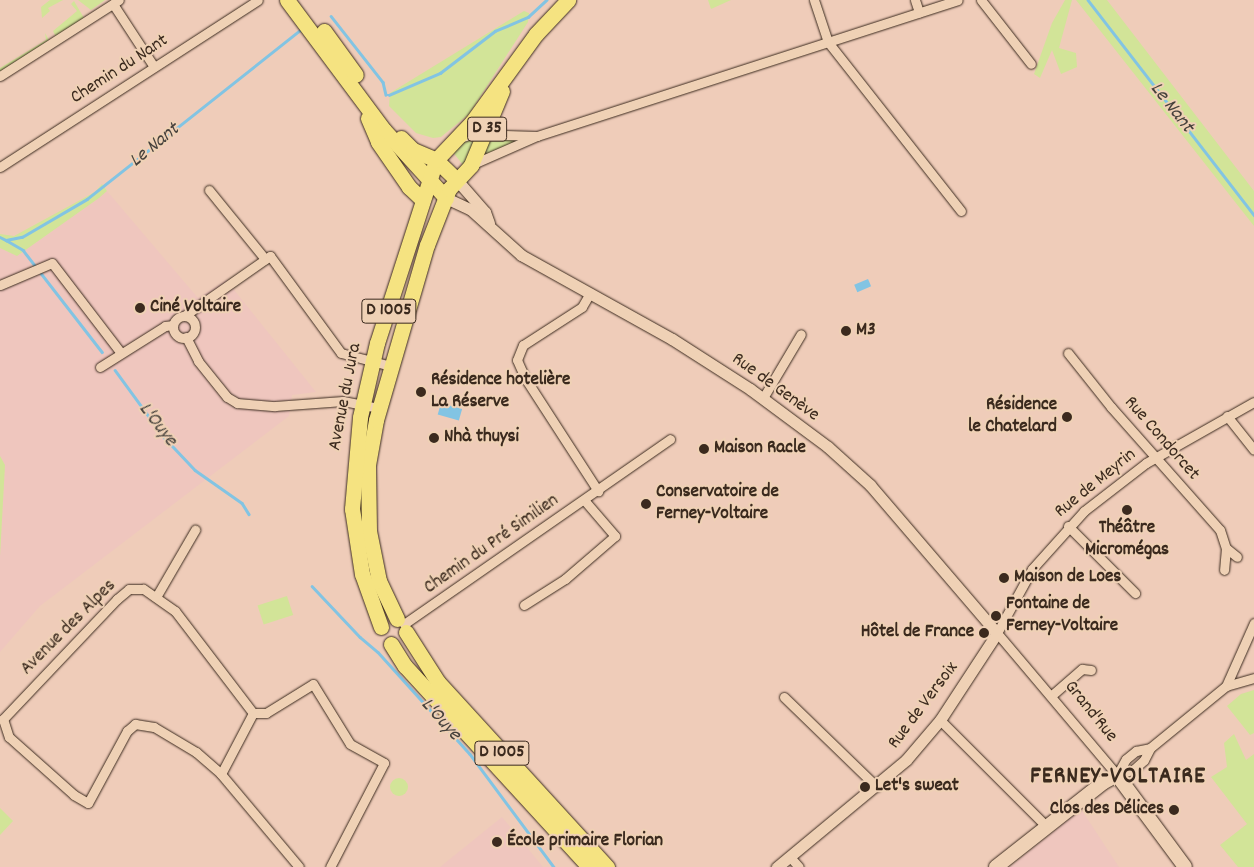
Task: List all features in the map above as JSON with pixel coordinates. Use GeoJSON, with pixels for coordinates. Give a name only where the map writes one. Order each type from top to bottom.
{"type":"FeatureCollection","features":[{"type":"Feature","properties":{"kind":"main road"},"geometry":{"type":"LineString","coordinates":[[287,0],[360,98],[446,198]]}},
{"type":"Feature","properties":{"kind":"main road"},"geometry":{"type":"LineString","coordinates":[[300,0],[405,143],[420,155],[436,160],[456,179]]}},
{"type":"Feature","properties":{"kind":"main road","name":"D 35"},"geometry":{"type":"LineString","coordinates":[[436,160],[450,142],[472,122],[546,22],[568,0]]}},
{"type":"Feature","properties":{"kind":"main road","name":"D 35"},"geometry":{"type":"LineString","coordinates":[[456,179],[471,165],[509,73]]}},
{"type":"Feature","properties":{"kind":"main road"},"geometry":{"type":"LineString","coordinates":[[360,98],[378,142],[409,187],[421,198]]}},
{"type":"Feature","properties":{"kind":"main road","name":"Avenue du Jura"},"geometry":{"type":"LineString","coordinates":[[381,627],[362,574],[352,509],[353,465],[362,404],[372,362],[421,198],[436,160]]}},
{"type":"Feature","properties":{"kind":"main road","name":"Avenue du Jura"},"geometry":{"type":"LineString","coordinates":[[456,179],[446,198],[427,245],[379,408],[368,465],[368,511],[379,581],[402,625],[438,682],[607,867]]}},
{"type":"Feature","properties":{"kind":"main road"},"geometry":{"type":"LineString","coordinates":[[381,627],[388,620],[402,625],[400,642],[391,644]]}},
{"type":"Feature","properties":{"kind":"main road","name":"D 1005"},"geometry":{"type":"LineString","coordinates":[[381,627],[381,637],[391,644],[405,666],[589,867]]}},
{"type":"Feature","properties":{"kind":"main road"},"geometry":{"type":"LineString","coordinates":[[996,867],[1104,782],[1117,775]]}},
{"type":"Feature","properties":{"kind":"main road","name":"Grand'Rue"},"geometry":{"type":"LineString","coordinates":[[1117,775],[1185,867]]}},
{"type":"Feature","properties":{"kind":"street","name":"Chemin du Nant"},"geometry":{"type":"LineString","coordinates":[[0,167],[258,0]]}},
{"type":"Feature","properties":{"kind":"street"},"geometry":{"type":"LineString","coordinates":[[814,0],[828,42],[961,211]]}},
{"type":"Feature","properties":{"kind":"street"},"geometry":{"type":"LineString","coordinates":[[916,0],[919,12]]}},
{"type":"Feature","properties":{"kind":"street"},"geometry":{"type":"LineString","coordinates":[[471,165],[536,136],[958,0]]}},
{"type":"Feature","properties":{"kind":"street"},"geometry":{"type":"LineString","coordinates":[[981,0],[1031,64]]}},
{"type":"Feature","properties":{"kind":"street"},"geometry":{"type":"LineString","coordinates":[[0,76],[116,2],[154,67]]}},
{"type":"Feature","properties":{"kind":"street"},"geometry":{"type":"LineString","coordinates":[[450,142],[468,135],[536,136]]}},
{"type":"Feature","properties":{"kind":"street","name":"Rue de Genève"},"geometry":{"type":"LineString","coordinates":[[456,179],[485,212],[490,225]]}},
{"type":"Feature","properties":{"kind":"street"},"geometry":{"type":"LineString","coordinates":[[209,190],[268,258],[341,353],[392,366]]}},
{"type":"Feature","properties":{"kind":"street","name":"Rue de Genève"},"geometry":{"type":"LineString","coordinates":[[446,198],[470,209],[522,255],[677,342],[763,398],[870,485],[997,633]]}},
{"type":"Feature","properties":{"kind":"street"},"geometry":{"type":"LineString","coordinates":[[100,367],[165,326],[173,325],[178,318],[184,316],[268,258]]}},
{"type":"Feature","properties":{"kind":"street"},"geometry":{"type":"LineString","coordinates":[[0,285],[43,265],[52,263],[121,354]]}},
{"type":"Feature","properties":{"kind":"street"},"geometry":{"type":"LineString","coordinates":[[590,294],[582,307],[523,345],[517,360],[525,378],[598,491]]}},
{"type":"Feature","properties":{"kind":"street"},"geometry":{"type":"LineString","coordinates":[[184,316],[191,318],[195,327],[186,337]]}},
{"type":"Feature","properties":{"kind":"street"},"geometry":{"type":"LineString","coordinates":[[173,325],[178,336],[186,337]]}},
{"type":"Feature","properties":{"kind":"street"},"geometry":{"type":"LineString","coordinates":[[763,398],[801,334]]}},
{"type":"Feature","properties":{"kind":"street"},"geometry":{"type":"LineString","coordinates":[[186,337],[198,360],[227,397],[237,403],[258,406],[337,401],[379,408]]}},
{"type":"Feature","properties":{"kind":"street","name":"Rue Condorcet"},"geometry":{"type":"LineString","coordinates":[[1068,353],[1155,458],[1220,530],[1226,548],[1224,570]]}},
{"type":"Feature","properties":{"kind":"street","name":"Rue de Meyrin"},"geometry":{"type":"LineString","coordinates":[[997,633],[1032,569],[1068,526],[1100,497],[1155,458],[1254,402]]}},
{"type":"Feature","properties":{"kind":"street"},"geometry":{"type":"LineString","coordinates":[[1227,416],[1254,450]]}},
{"type":"Feature","properties":{"kind":"street","name":"Chemin du Pré Similien"},"geometry":{"type":"LineString","coordinates":[[402,625],[598,491],[670,439]]}},
{"type":"Feature","properties":{"kind":"street"},"geometry":{"type":"LineString","coordinates":[[524,605],[564,579],[615,536],[585,500]]}},
{"type":"Feature","properties":{"kind":"street"},"geometry":{"type":"LineString","coordinates":[[1068,526],[1135,593]]}},
{"type":"Feature","properties":{"kind":"street"},"geometry":{"type":"LineString","coordinates":[[156,597],[195,530]]}},
{"type":"Feature","properties":{"kind":"street","name":"Rue Condorcet"},"geometry":{"type":"LineString","coordinates":[[1226,548],[1236,557]]}},
{"type":"Feature","properties":{"kind":"street","name":"Avenue des Alpes"},"geometry":{"type":"LineString","coordinates":[[253,713],[176,611],[143,589],[129,589],[117,599],[3,719],[4,731],[74,796],[88,803],[127,731],[135,724],[158,729],[196,752],[221,774],[299,867]]}},
{"type":"Feature","properties":{"kind":"street"},"geometry":{"type":"LineString","coordinates":[[1226,686],[1254,623]]}},
{"type":"Feature","properties":{"kind":"street","name":"Grand'Rue"},"geometry":{"type":"LineString","coordinates":[[997,633],[1052,695],[1117,775]]}},
{"type":"Feature","properties":{"kind":"street","name":"Rue de Versoix"},"geometry":{"type":"LineString","coordinates":[[777,867],[877,787],[906,760],[940,720],[997,633]]}},
{"type":"Feature","properties":{"kind":"street"},"geometry":{"type":"LineString","coordinates":[[1052,695],[1082,669],[1091,670]]}},
{"type":"Feature","properties":{"kind":"street"},"geometry":{"type":"LineString","coordinates":[[1117,775],[1134,769],[1144,760],[1150,748],[1226,686],[1254,678]]}},
{"type":"Feature","properties":{"kind":"street"},"geometry":{"type":"LineString","coordinates":[[221,774],[253,713],[266,714],[313,684],[350,744],[384,763],[330,867]]}},
{"type":"Feature","properties":{"kind":"street"},"geometry":{"type":"LineString","coordinates":[[784,697],[877,787]]}},
{"type":"Feature","properties":{"kind":"street"},"geometry":{"type":"LineString","coordinates":[[940,720],[1047,827]]}},
{"type":"Feature","properties":{"kind":"street"},"geometry":{"type":"LineString","coordinates":[[790,856],[799,867]]}},
{"type":"Feature","properties":{"kind":"shaded area"},"geometry":{"type":"Polygon","coordinates":[[[107,191],[198,298],[226,280],[316,392],[292,395],[289,416],[40,606],[0,652],[0,556],[5,465],[0,456],[0,248],[17,256],[107,191]]]}},
{"type":"Feature","properties":{"kind":"shaded area"},"geometry":{"type":"Polygon","coordinates":[[[1081,809],[1119,867],[1010,867],[1081,809]]]}},
{"type":"Feature","properties":{"kind":"shaded area","name":"École primaire Florian"},"geometry":{"type":"Polygon","coordinates":[[[502,817],[543,867],[440,867],[502,817]]]}},
{"type":"Feature","properties":{"kind":"green space"},"geometry":{"type":"Polygon","coordinates":[[[50,0],[63,0],[48,8],[50,11],[42,18],[41,7],[50,0]]]}},
{"type":"Feature","properties":{"kind":"green space"},"geometry":{"type":"Polygon","coordinates":[[[78,0],[105,0],[91,10],[78,0]]]}},
{"type":"Feature","properties":{"kind":"green space"},"geometry":{"type":"Polygon","coordinates":[[[708,0],[731,0],[711,9],[708,0]]]}},
{"type":"Feature","properties":{"kind":"green space"},"geometry":{"type":"Polygon","coordinates":[[[1065,0],[1072,0],[1059,48],[1076,53],[1077,67],[1061,74],[1052,50],[1040,78],[1034,74],[1052,23],[1065,0]]]}},
{"type":"Feature","properties":{"kind":"green space"},"geometry":{"type":"Polygon","coordinates":[[[1076,0],[1107,0],[1254,191],[1254,226],[1076,0]]]}},
{"type":"Feature","properties":{"kind":"green space"},"geometry":{"type":"Polygon","coordinates":[[[74,1],[84,18],[56,37],[53,31],[77,11],[71,4],[74,1]]]}},
{"type":"Feature","properties":{"kind":"green space"},"geometry":{"type":"Polygon","coordinates":[[[524,11],[529,13],[528,22],[469,114],[441,137],[433,138],[416,133],[389,106],[390,93],[524,11]]]}},
{"type":"Feature","properties":{"kind":"green space"},"geometry":{"type":"Polygon","coordinates":[[[45,33],[49,40],[0,72],[0,68],[46,40],[45,33]]]}},
{"type":"Feature","properties":{"kind":"green space"},"geometry":{"type":"Polygon","coordinates":[[[479,138],[463,165],[452,151],[465,141],[479,138]]]}},
{"type":"Feature","properties":{"kind":"green space"},"geometry":{"type":"Polygon","coordinates":[[[488,138],[509,140],[518,140],[480,158],[488,138]]]}},
{"type":"Feature","properties":{"kind":"green space"},"geometry":{"type":"Polygon","coordinates":[[[102,184],[107,191],[99,198],[17,256],[0,248],[0,234],[14,236],[95,192],[102,184]]]}},
{"type":"Feature","properties":{"kind":"green space"},"geometry":{"type":"Polygon","coordinates":[[[0,456],[5,465],[0,556],[0,456]]]}},
{"type":"Feature","properties":{"kind":"green space"},"geometry":{"type":"Polygon","coordinates":[[[287,596],[293,615],[264,625],[258,606],[287,596]]]}},
{"type":"Feature","properties":{"kind":"green space"},"geometry":{"type":"Polygon","coordinates":[[[1254,690],[1254,733],[1250,735],[1227,706],[1241,694],[1254,690]]]}},
{"type":"Feature","properties":{"kind":"green space"},"geometry":{"type":"Polygon","coordinates":[[[1234,734],[1246,760],[1254,754],[1254,867],[1238,867],[1220,845],[1247,824],[1211,777],[1227,767],[1224,743],[1234,734]]]}},
{"type":"Feature","properties":{"kind":"green space"},"geometry":{"type":"Polygon","coordinates":[[[399,778],[405,781],[408,787],[405,793],[399,796],[393,793],[390,787],[393,781],[399,778]]]}},
{"type":"Feature","properties":{"kind":"green space"},"geometry":{"type":"Polygon","coordinates":[[[0,808],[13,821],[0,835],[0,808]]]}},
{"type":"Feature","properties":{"kind":"water"},"geometry":{"type":"Polygon","coordinates":[[[868,279],[871,286],[857,292],[854,285],[868,279]]]}},
{"type":"Feature","properties":{"kind":"water"},"geometry":{"type":"Polygon","coordinates":[[[441,403],[462,409],[459,421],[438,415],[441,403]]]}},
{"type":"Feature","properties":{"kind":"waterway","name":"Le Nant"},"geometry":{"type":"LineString","coordinates":[[331,16],[383,82],[386,95],[389,95],[440,73],[495,31],[528,17],[546,0]]}},
{"type":"Feature","properties":{"kind":"waterway","name":"Le Nant"},"geometry":{"type":"LineString","coordinates":[[1088,0],[1254,215]]}},
{"type":"Feature","properties":{"kind":"waterway","name":"Le Nant"},"geometry":{"type":"LineString","coordinates":[[0,237],[6,240],[22,237],[87,199],[300,30]]}},
{"type":"Feature","properties":{"kind":"waterway","name":"L'Ouye"},"geometry":{"type":"LineString","coordinates":[[6,240],[23,250],[102,352]]}},
{"type":"Feature","properties":{"kind":"waterway","name":"L'Ouye"},"geometry":{"type":"LineString","coordinates":[[115,370],[164,437],[195,470],[242,503],[249,514]]}},
{"type":"Feature","properties":{"kind":"waterway","name":"L'Ouye"},"geometry":{"type":"LineString","coordinates":[[312,586],[360,637],[378,652],[470,754],[554,867]]}},
{"type":"Feature","properties":{"kind":"place","name":"Ciné Voltaire"},"geometry":{"type":"Point","coordinates":[140,308]}},
{"type":"Feature","properties":{"kind":"place","name":"M3"},"geometry":{"type":"Point","coordinates":[846,331]}},
{"type":"Feature","properties":{"kind":"place","name":"Résidence hotelière La Réserve"},"geometry":{"type":"Point","coordinates":[421,392]}},
{"type":"Feature","properties":{"kind":"place","name":"Résidence le Chatelard"},"geometry":{"type":"Point","coordinates":[1067,417]}},
{"type":"Feature","properties":{"kind":"place","name":"Nhà thuysi"},"geometry":{"type":"Point","coordinates":[434,438]}},
{"type":"Feature","properties":{"kind":"place","name":"Maison Racle"},"geometry":{"type":"Point","coordinates":[704,449]}},
{"type":"Feature","properties":{"kind":"place","name":"Conservatoire de Ferney-Voltaire"},"geometry":{"type":"Point","coordinates":[646,504]}},
{"type":"Feature","properties":{"kind":"place","name":"Théâtre Micromégas"},"geometry":{"type":"Point","coordinates":[1127,510]}},
{"type":"Feature","properties":{"kind":"place","name":"Maison de Loes"},"geometry":{"type":"Point","coordinates":[1004,578]}},
{"type":"Feature","properties":{"kind":"place","name":"Fontaine de Ferney-Voltaire"},"geometry":{"type":"Point","coordinates":[996,616]}},
{"type":"Feature","properties":{"kind":"place","name":"Hôtel de France"},"geometry":{"type":"Point","coordinates":[984,633]}},
{"type":"Feature","properties":{"kind":"place","name":"Let's sweat"},"geometry":{"type":"Point","coordinates":[865,787]}},
{"type":"Feature","properties":{"kind":"place","name":"Clos des Délices"},"geometry":{"type":"Point","coordinates":[1174,810]}},
{"type":"Feature","properties":{"kind":"place","name":"École primaire Florian"},"geometry":{"type":"Point","coordinates":[497,842]}},
{"type":"Feature","properties":{"kind":"district","name":"FERNEY-VOLTAIRE"},"geometry":{"type":"Point","coordinates":[1118,778]}}]}
